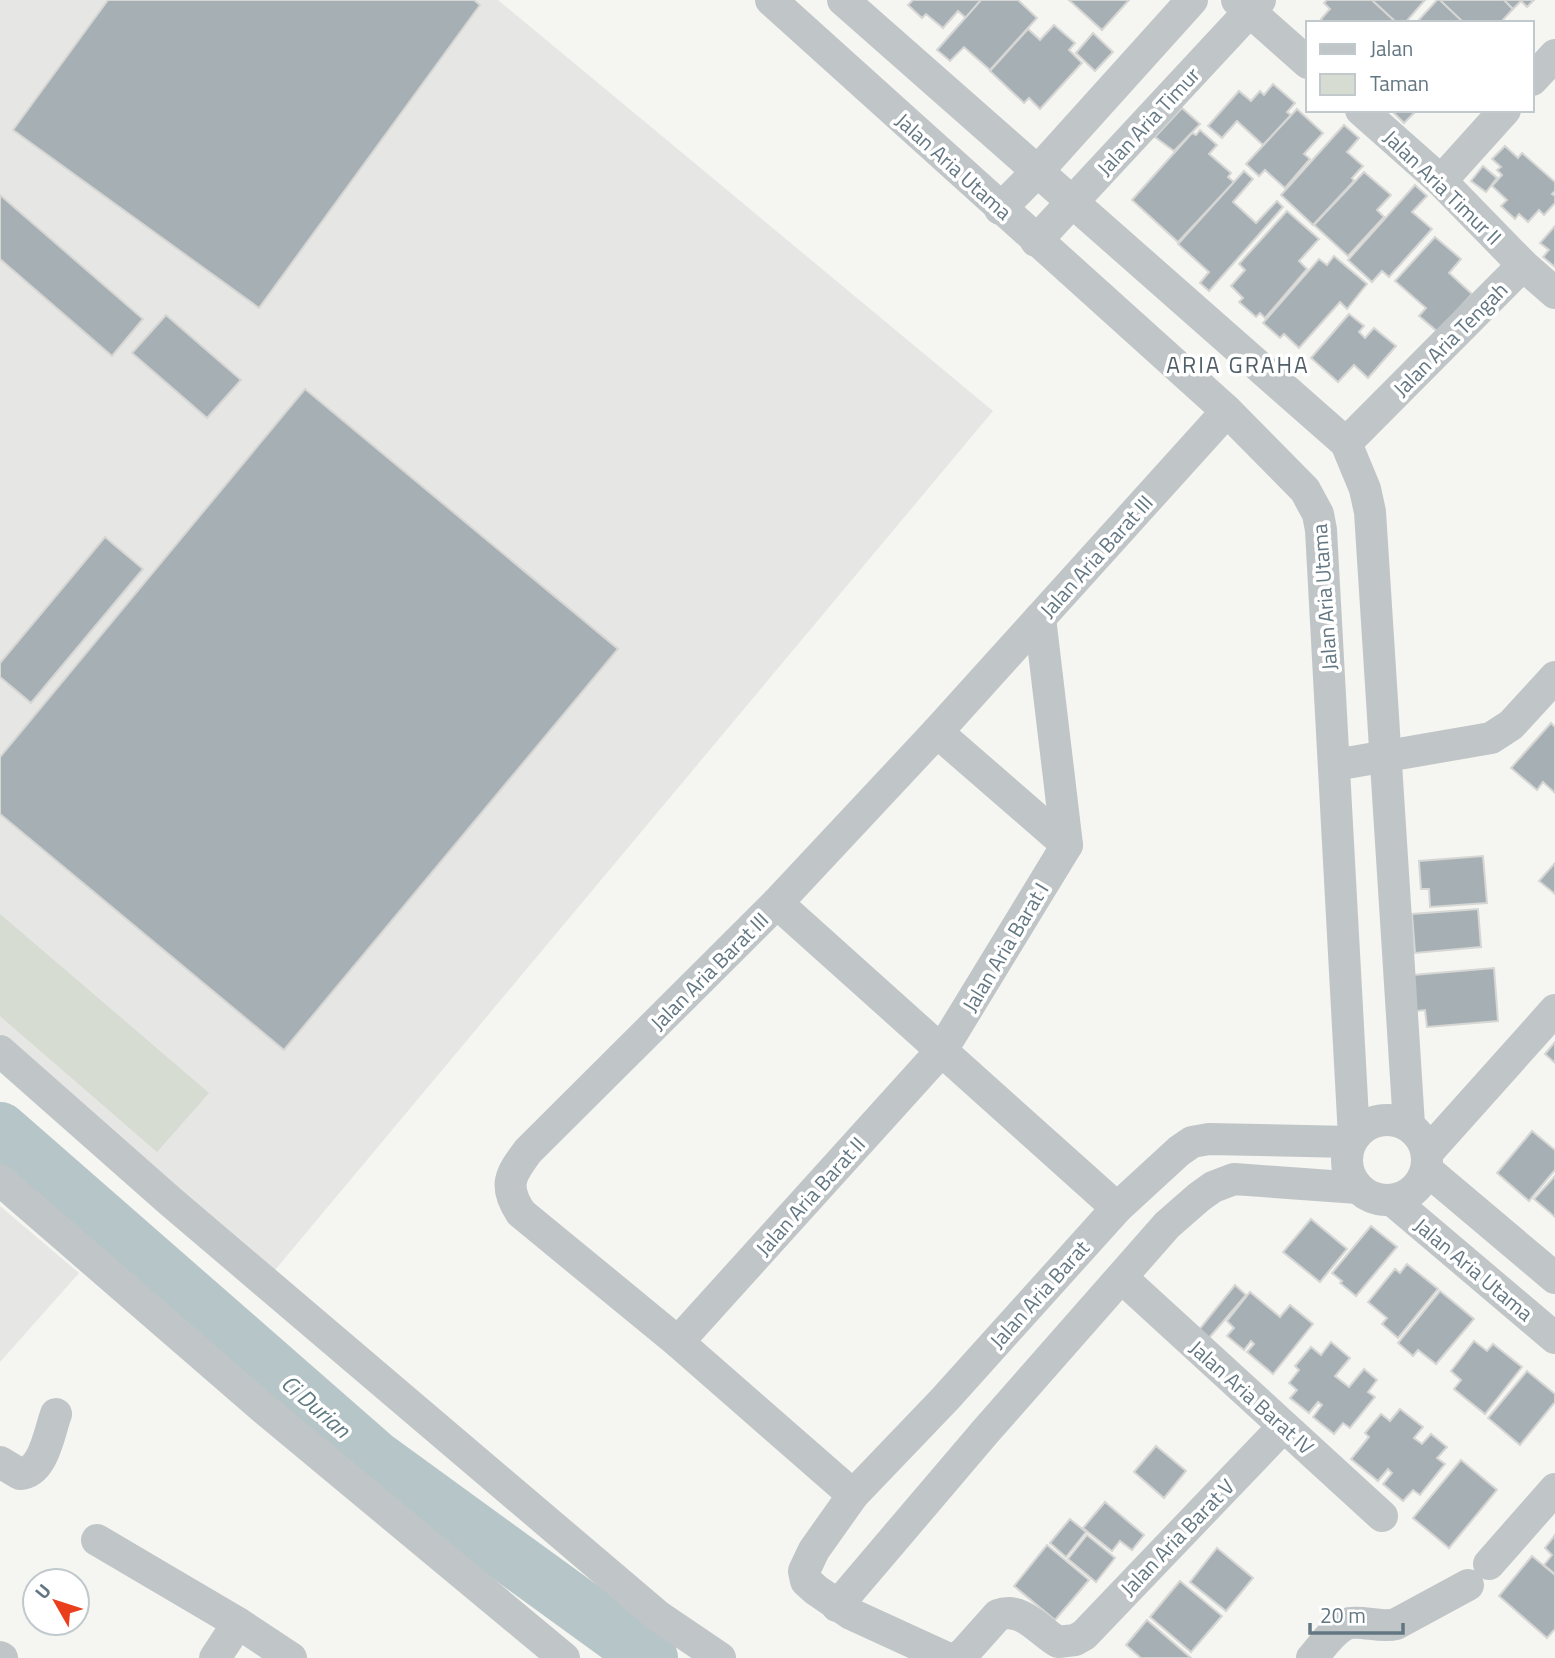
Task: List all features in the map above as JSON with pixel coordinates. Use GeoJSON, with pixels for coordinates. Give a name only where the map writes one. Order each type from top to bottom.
{"type":"FeatureCollection","features":[{"type":"Feature","properties":{"kind":"street","name":"Jalan Aria Utama"},"geometry":{"type":"LineString","coordinates":[[771,0],[1227,411],[1305,490],[1318,514],[1335,765],[1352,1140]]}},
{"type":"Feature","properties":{"kind":"street"},"geometry":{"type":"LineString","coordinates":[[843,0],[1346,443],[1365,489],[1370,512],[1409,1125]]}},
{"type":"Feature","properties":{"kind":"street"},"geometry":{"type":"LineString","coordinates":[[1000,209],[1037,172],[1192,0]]}},
{"type":"Feature","properties":{"kind":"street"},"geometry":{"type":"LineString","coordinates":[[1248,4],[1306,61]]}},
{"type":"Feature","properties":{"kind":"street","name":"Jalan Aria Timur"},"geometry":{"type":"LineString","coordinates":[[1036,241],[1248,4]]}},
{"type":"Feature","properties":{"kind":"street"},"geometry":{"type":"LineString","coordinates":[[1534,78],[1555,55]]}},
{"type":"Feature","properties":{"kind":"street","name":"Jalan Aria Timur II"},"geometry":{"type":"LineString","coordinates":[[1363,112],[1441,181],[1523,265]]}},
{"type":"Feature","properties":{"kind":"street"},"geometry":{"type":"LineString","coordinates":[[1441,181],[1503,112]]}},
{"type":"Feature","properties":{"kind":"street","name":"Jalan Aria Tengah"},"geometry":{"type":"LineString","coordinates":[[1346,443],[1523,265],[1555,293]]}},
{"type":"Feature","properties":{"kind":"street","name":"Jalan Aria Barat III"},"geometry":{"type":"LineString","coordinates":[[853,1495],[678,1342],[521,1213],[512,1200],[509,1186],[513,1171],[528,1151],[777,903],[937,732],[1227,411]]}},
{"type":"Feature","properties":{"kind":"street"},"geometry":{"type":"LineString","coordinates":[[1040,618],[1067,845]]}},
{"type":"Feature","properties":{"kind":"street"},"geometry":{"type":"LineString","coordinates":[[1335,765],[1491,738],[1511,725],[1555,677]]}},
{"type":"Feature","properties":{"kind":"street"},"geometry":{"type":"LineString","coordinates":[[937,732],[1067,845]]}},
{"type":"Feature","properties":{"kind":"street","name":"Jalan Aria Barat I"},"geometry":{"type":"LineString","coordinates":[[942,1050],[1067,845]]}},
{"type":"Feature","properties":{"kind":"street"},"geometry":{"type":"LineString","coordinates":[[777,903],[1117,1208]]}},
{"type":"Feature","properties":{"kind":"street"},"geometry":{"type":"LineString","coordinates":[[1555,1010],[1427,1161],[1420,1184],[1408,1195],[1392,1200],[1379,1200],[1368,1195],[1358,1188],[1349,1174],[1347,1158],[1352,1140],[1364,1127],[1378,1120],[1392,1120],[1409,1125],[1421,1137],[1427,1161],[1555,1278]]}},
{"type":"Feature","properties":{"kind":"street","name":"Jalan Aria Barat II"},"geometry":{"type":"LineString","coordinates":[[678,1342],[942,1050]]}},
{"type":"Feature","properties":{"kind":"street"},"geometry":{"type":"LineString","coordinates":[[0,1051],[170,1200],[658,1616],[720,1658]]}},
{"type":"Feature","properties":{"kind":"street","name":"Jalan Aria Barat"},"geometry":{"type":"LineString","coordinates":[[837,1606],[806,1581],[804,1570],[814,1550],[853,1495],[945,1399],[1117,1208],[1179,1151],[1192,1142],[1209,1139],[1352,1140]]}},
{"type":"Feature","properties":{"kind":"street"},"geometry":{"type":"LineString","coordinates":[[947,1658],[837,1606],[1167,1225],[1199,1197],[1213,1187],[1234,1179],[1358,1188]]}},
{"type":"Feature","properties":{"kind":"street"},"geometry":{"type":"LineString","coordinates":[[0,1180],[262,1408],[564,1658]]}},
{"type":"Feature","properties":{"kind":"street","name":"Jalan Aria Utama"},"geometry":{"type":"LineString","coordinates":[[1392,1200],[1555,1338]]}},
{"type":"Feature","properties":{"kind":"street","name":"Jalan Aria Barat IV"},"geometry":{"type":"LineString","coordinates":[[1122,1278],[1382,1516]]}},
{"type":"Feature","properties":{"kind":"street"},"geometry":{"type":"LineString","coordinates":[[945,1399],[985,1432]]}},
{"type":"Feature","properties":{"kind":"street"},"geometry":{"type":"LineString","coordinates":[[0,1462],[20,1474],[32,1470],[39,1460],[56,1414]]}},
{"type":"Feature","properties":{"kind":"street","name":"Jalan Aria Barat V"},"geometry":{"type":"LineString","coordinates":[[957,1658],[1004,1612],[1019,1613],[1058,1642],[1067,1643],[1084,1634],[1283,1427]]}},
{"type":"Feature","properties":{"kind":"street"},"geometry":{"type":"LineString","coordinates":[[1312,1658],[1342,1627],[1351,1623],[1387,1626],[1396,1624],[1479,1574],[1555,1489]]}},
{"type":"Feature","properties":{"kind":"street"},"geometry":{"type":"LineString","coordinates":[[97,1540],[238,1623],[291,1658]]}},
{"type":"Feature","properties":{"kind":"street"},"geometry":{"type":"LineString","coordinates":[[215,1658],[238,1623]]}},
{"type":"Feature","properties":{"kind":"shaded area"},"geometry":{"type":"Polygon","coordinates":[[[0,0],[498,0],[993,411],[275,1270],[179,1191],[0,1034],[0,0]]]}},
{"type":"Feature","properties":{"kind":"shaded area"},"geometry":{"type":"Polygon","coordinates":[[[0,1206],[79,1273],[0,1362],[0,1206]]]}},
{"type":"Feature","properties":{"kind":"green space"},"geometry":{"type":"Polygon","coordinates":[[[0,914],[209,1093],[157,1152],[0,1016],[0,914]]]}},
{"type":"Feature","properties":{"kind":"building"},"geometry":{"type":"Polygon","coordinates":[[[108,0],[474,0],[480,5],[259,308],[13,130],[108,0]]]}},
{"type":"Feature","properties":{"kind":"building"},"geometry":{"type":"Polygon","coordinates":[[[913,0],[981,0],[966,18],[958,11],[943,28],[926,14],[922,18],[908,5],[913,0]]]}},
{"type":"Feature","properties":{"kind":"building"},"geometry":{"type":"Polygon","coordinates":[[[981,0],[1018,0],[1037,18],[990,70],[964,47],[950,61],[937,50],[981,0]]]}},
{"type":"Feature","properties":{"kind":"building"},"geometry":{"type":"Polygon","coordinates":[[[1069,0],[1129,0],[1102,30],[1069,0]]]}},
{"type":"Feature","properties":{"kind":"building"},"geometry":{"type":"Polygon","coordinates":[[[1327,0],[1372,0],[1395,21],[1322,21],[1321,19],[1330,9],[1324,3],[1327,0]]]}},
{"type":"Feature","properties":{"kind":"building"},"geometry":{"type":"Polygon","coordinates":[[[1372,0],[1425,0],[1407,21],[1395,21],[1372,0]]]}},
{"type":"Feature","properties":{"kind":"building"},"geometry":{"type":"Polygon","coordinates":[[[1440,0],[1462,21],[1418,21],[1440,0]]]}},
{"type":"Feature","properties":{"kind":"building"},"geometry":{"type":"Polygon","coordinates":[[[1440,0],[1504,0],[1513,9],[1502,21],[1462,21],[1440,0]]]}},
{"type":"Feature","properties":{"kind":"building"},"geometry":{"type":"Polygon","coordinates":[[[1504,0],[1534,0],[1527,7],[1521,1],[1513,9],[1504,0]]]}},
{"type":"Feature","properties":{"kind":"building"},"geometry":{"type":"Polygon","coordinates":[[[1054,25],[1075,43],[1069,50],[1082,63],[1040,109],[1029,98],[1024,103],[990,71],[1028,29],[1040,40],[1054,25]]]}},
{"type":"Feature","properties":{"kind":"building"},"geometry":{"type":"Polygon","coordinates":[[[1093,33],[1113,52],[1095,71],[1076,53],[1093,33]]]}},
{"type":"Feature","properties":{"kind":"building"},"geometry":{"type":"Polygon","coordinates":[[[1273,84],[1295,103],[1287,112],[1291,115],[1263,145],[1237,121],[1222,138],[1208,126],[1239,91],[1251,101],[1260,91],[1264,95],[1273,84]]]}},
{"type":"Feature","properties":{"kind":"building"},"geometry":{"type":"Polygon","coordinates":[[[1182,108],[1200,124],[1174,151],[1155,137],[1182,108]]]}},
{"type":"Feature","properties":{"kind":"building"},"geometry":{"type":"Polygon","coordinates":[[[1297,109],[1323,133],[1304,154],[1310,159],[1285,188],[1265,170],[1259,176],[1246,164],[1297,109]]]}},
{"type":"Feature","properties":{"kind":"building"},"geometry":{"type":"Polygon","coordinates":[[[1393,112],[1415,112],[1404,123],[1393,112]]]}},
{"type":"Feature","properties":{"kind":"building"},"geometry":{"type":"Polygon","coordinates":[[[1344,125],[1359,138],[1347,152],[1363,166],[1352,178],[1354,181],[1313,225],[1281,195],[1344,125]]]}},
{"type":"Feature","properties":{"kind":"building"},"geometry":{"type":"Polygon","coordinates":[[[1200,130],[1217,145],[1209,154],[1231,173],[1228,177],[1234,182],[1178,242],[1132,200],[1192,133],[1196,135],[1200,130]]]}},
{"type":"Feature","properties":{"kind":"building"},"geometry":{"type":"Polygon","coordinates":[[[1505,146],[1518,158],[1522,153],[1555,182],[1555,191],[1552,194],[1555,196],[1555,203],[1544,215],[1539,210],[1528,222],[1519,214],[1515,219],[1501,206],[1507,200],[1492,186],[1502,175],[1497,170],[1501,167],[1492,159],[1505,146]]]}},
{"type":"Feature","properties":{"kind":"building"},"geometry":{"type":"Polygon","coordinates":[[[1483,166],[1497,178],[1486,192],[1471,181],[1483,166]]]}},
{"type":"Feature","properties":{"kind":"building"},"geometry":{"type":"Polygon","coordinates":[[[1244,171],[1253,179],[1233,202],[1256,223],[1277,201],[1283,207],[1209,291],[1200,283],[1209,272],[1178,244],[1244,171]]]}},
{"type":"Feature","properties":{"kind":"building"},"geometry":{"type":"Polygon","coordinates":[[[1364,172],[1391,195],[1377,210],[1384,217],[1348,256],[1314,225],[1364,172]]]}},
{"type":"Feature","properties":{"kind":"building"},"geometry":{"type":"Polygon","coordinates":[[[1415,185],[1427,196],[1412,212],[1432,229],[1389,277],[1382,271],[1372,282],[1348,260],[1415,185]]]}},
{"type":"Feature","properties":{"kind":"building"},"geometry":{"type":"Polygon","coordinates":[[[0,195],[143,319],[112,356],[0,259],[0,195]]]}},
{"type":"Feature","properties":{"kind":"building"},"geometry":{"type":"Polygon","coordinates":[[[1287,211],[1319,239],[1299,261],[1307,269],[1265,318],[1260,313],[1256,317],[1239,302],[1243,298],[1231,286],[1245,270],[1239,264],[1287,211]]]}},
{"type":"Feature","properties":{"kind":"building"},"geometry":{"type":"Polygon","coordinates":[[[1555,226],[1555,267],[1543,257],[1549,250],[1540,243],[1555,226]]]}},
{"type":"Feature","properties":{"kind":"building"},"geometry":{"type":"Polygon","coordinates":[[[1435,237],[1461,259],[1449,273],[1472,294],[1438,332],[1419,316],[1426,308],[1395,281],[1435,237]]]}},
{"type":"Feature","properties":{"kind":"building"},"geometry":{"type":"Polygon","coordinates":[[[1334,256],[1367,284],[1347,309],[1340,302],[1299,348],[1284,334],[1280,338],[1263,323],[1319,259],[1327,265],[1334,256]]]}},
{"type":"Feature","properties":{"kind":"building"},"geometry":{"type":"Polygon","coordinates":[[[1349,314],[1364,326],[1359,332],[1365,338],[1374,328],[1396,346],[1368,378],[1354,365],[1338,382],[1311,358],[1349,314]]]}},
{"type":"Feature","properties":{"kind":"building"},"geometry":{"type":"Polygon","coordinates":[[[166,315],[241,380],[207,418],[132,353],[166,315]]]}},
{"type":"Feature","properties":{"kind":"building"},"geometry":{"type":"Polygon","coordinates":[[[305,389],[618,649],[284,1050],[0,814],[0,757],[305,389]]]}},
{"type":"Feature","properties":{"kind":"building"},"geometry":{"type":"Polygon","coordinates":[[[105,537],[143,569],[31,703],[0,677],[0,663],[105,537]]]}},
{"type":"Feature","properties":{"kind":"building"},"geometry":{"type":"Polygon","coordinates":[[[1551,723],[1555,727],[1555,793],[1543,782],[1537,790],[1511,768],[1551,723]]]}},
{"type":"Feature","properties":{"kind":"building"},"geometry":{"type":"Polygon","coordinates":[[[1483,856],[1487,903],[1430,907],[1429,889],[1421,889],[1419,861],[1483,856]]]}},
{"type":"Feature","properties":{"kind":"building"},"geometry":{"type":"Polygon","coordinates":[[[1555,863],[1555,894],[1539,881],[1555,863]]]}},
{"type":"Feature","properties":{"kind":"building"},"geometry":{"type":"Polygon","coordinates":[[[1478,909],[1481,947],[1415,953],[1412,914],[1478,909]]]}},
{"type":"Feature","properties":{"kind":"building"},"geometry":{"type":"Polygon","coordinates":[[[1494,968],[1498,1021],[1427,1027],[1425,1010],[1416,1011],[1413,975],[1494,968]]]}},
{"type":"Feature","properties":{"kind":"building"},"geometry":{"type":"Polygon","coordinates":[[[1555,1042],[1555,1063],[1545,1054],[1555,1042]]]}},
{"type":"Feature","properties":{"kind":"building"},"geometry":{"type":"Polygon","coordinates":[[[1532,1131],[1555,1150],[1555,1170],[1529,1201],[1497,1173],[1532,1131]]]}},
{"type":"Feature","properties":{"kind":"building"},"geometry":{"type":"Polygon","coordinates":[[[1555,1176],[1555,1217],[1534,1199],[1555,1176]]]}},
{"type":"Feature","properties":{"kind":"building"},"geometry":{"type":"Polygon","coordinates":[[[1311,1219],[1347,1249],[1320,1282],[1283,1252],[1311,1219]]]}},
{"type":"Feature","properties":{"kind":"building"},"geometry":{"type":"Polygon","coordinates":[[[1371,1226],[1397,1247],[1356,1296],[1332,1273],[1371,1226]]]}},
{"type":"Feature","properties":{"kind":"building"},"geometry":{"type":"Polygon","coordinates":[[[1407,1264],[1438,1289],[1398,1338],[1382,1324],[1387,1318],[1368,1302],[1395,1269],[1400,1273],[1407,1264]]]}},
{"type":"Feature","properties":{"kind":"building"},"geometry":{"type":"Polygon","coordinates":[[[1235,1285],[1246,1295],[1208,1339],[1198,1331],[1235,1285]]]}},
{"type":"Feature","properties":{"kind":"building"},"geometry":{"type":"Polygon","coordinates":[[[1440,1291],[1474,1319],[1436,1364],[1418,1350],[1413,1356],[1398,1343],[1440,1291]]]}},
{"type":"Feature","properties":{"kind":"building"},"geometry":{"type":"Polygon","coordinates":[[[1250,1292],[1280,1317],[1290,1305],[1313,1324],[1273,1374],[1247,1352],[1254,1344],[1251,1341],[1244,1350],[1227,1336],[1234,1328],[1227,1321],[1250,1292]]]}},
{"type":"Feature","properties":{"kind":"building"},"geometry":{"type":"Polygon","coordinates":[[[1474,1341],[1487,1351],[1493,1344],[1522,1367],[1485,1414],[1454,1389],[1461,1380],[1451,1371],[1474,1341]]]}},
{"type":"Feature","properties":{"kind":"building"},"geometry":{"type":"Polygon","coordinates":[[[1331,1342],[1350,1358],[1335,1376],[1349,1387],[1364,1369],[1377,1380],[1368,1392],[1375,1397],[1350,1428],[1343,1423],[1334,1434],[1313,1417],[1322,1405],[1318,1402],[1309,1413],[1290,1398],[1297,1390],[1289,1383],[1299,1370],[1295,1366],[1311,1347],[1321,1355],[1331,1342]]]}},
{"type":"Feature","properties":{"kind":"building"},"geometry":{"type":"Polygon","coordinates":[[[1527,1371],[1555,1394],[1555,1402],[1520,1445],[1488,1418],[1527,1371]]]}},
{"type":"Feature","properties":{"kind":"building"},"geometry":{"type":"Polygon","coordinates":[[[1400,1409],[1423,1427],[1414,1438],[1422,1444],[1431,1434],[1447,1447],[1437,1458],[1445,1464],[1420,1495],[1413,1490],[1403,1501],[1383,1484],[1392,1473],[1388,1469],[1378,1481],[1351,1459],[1369,1437],[1365,1433],[1381,1414],[1390,1421],[1400,1409]]]}},
{"type":"Feature","properties":{"kind":"building"},"geometry":{"type":"Polygon","coordinates":[[[1156,1446],[1186,1471],[1164,1498],[1134,1472],[1156,1446]]]}},
{"type":"Feature","properties":{"kind":"building"},"geometry":{"type":"Polygon","coordinates":[[[1461,1460],[1497,1490],[1449,1548],[1413,1518],[1461,1460]]]}},
{"type":"Feature","properties":{"kind":"building"},"geometry":{"type":"Polygon","coordinates":[[[1105,1502],[1144,1535],[1132,1550],[1120,1541],[1112,1551],[1083,1528],[1105,1502]]]}},
{"type":"Feature","properties":{"kind":"building"},"geometry":{"type":"Polygon","coordinates":[[[1070,1519],[1086,1532],[1066,1557],[1050,1543],[1070,1519]]]}},
{"type":"Feature","properties":{"kind":"building"},"geometry":{"type":"Polygon","coordinates":[[[1087,1535],[1115,1558],[1096,1582],[1068,1559],[1087,1535]]]}},
{"type":"Feature","properties":{"kind":"building"},"geometry":{"type":"Polygon","coordinates":[[[1555,1535],[1555,1574],[1544,1565],[1552,1555],[1545,1548],[1555,1535]]]}},
{"type":"Feature","properties":{"kind":"building"},"geometry":{"type":"Polygon","coordinates":[[[1047,1545],[1089,1580],[1055,1620],[1014,1586],[1047,1545]]]}},
{"type":"Feature","properties":{"kind":"building"},"geometry":{"type":"Polygon","coordinates":[[[1217,1548],[1253,1578],[1226,1611],[1190,1582],[1217,1548]]]}},
{"type":"Feature","properties":{"kind":"building"},"geometry":{"type":"Polygon","coordinates":[[[1532,1556],[1555,1575],[1555,1629],[1547,1638],[1499,1596],[1532,1556]]]}},
{"type":"Feature","properties":{"kind":"building"},"geometry":{"type":"Polygon","coordinates":[[[1180,1581],[1222,1616],[1191,1652],[1150,1617],[1180,1581]]]}},
{"type":"Feature","properties":{"kind":"building"},"geometry":{"type":"Polygon","coordinates":[[[1147,1620],[1191,1658],[1141,1658],[1126,1645],[1147,1620]]]}},
{"type":"Feature","properties":{"kind":"waterway","name":"Ci Durian"},"geometry":{"type":"LineString","coordinates":[[0,1130],[376,1459],[650,1658]]}},
{"type":"Feature","properties":{"kind":"district","name":"ARIA GRAHA"},"geometry":{"type":"Point","coordinates":[1238,364]}}]}
